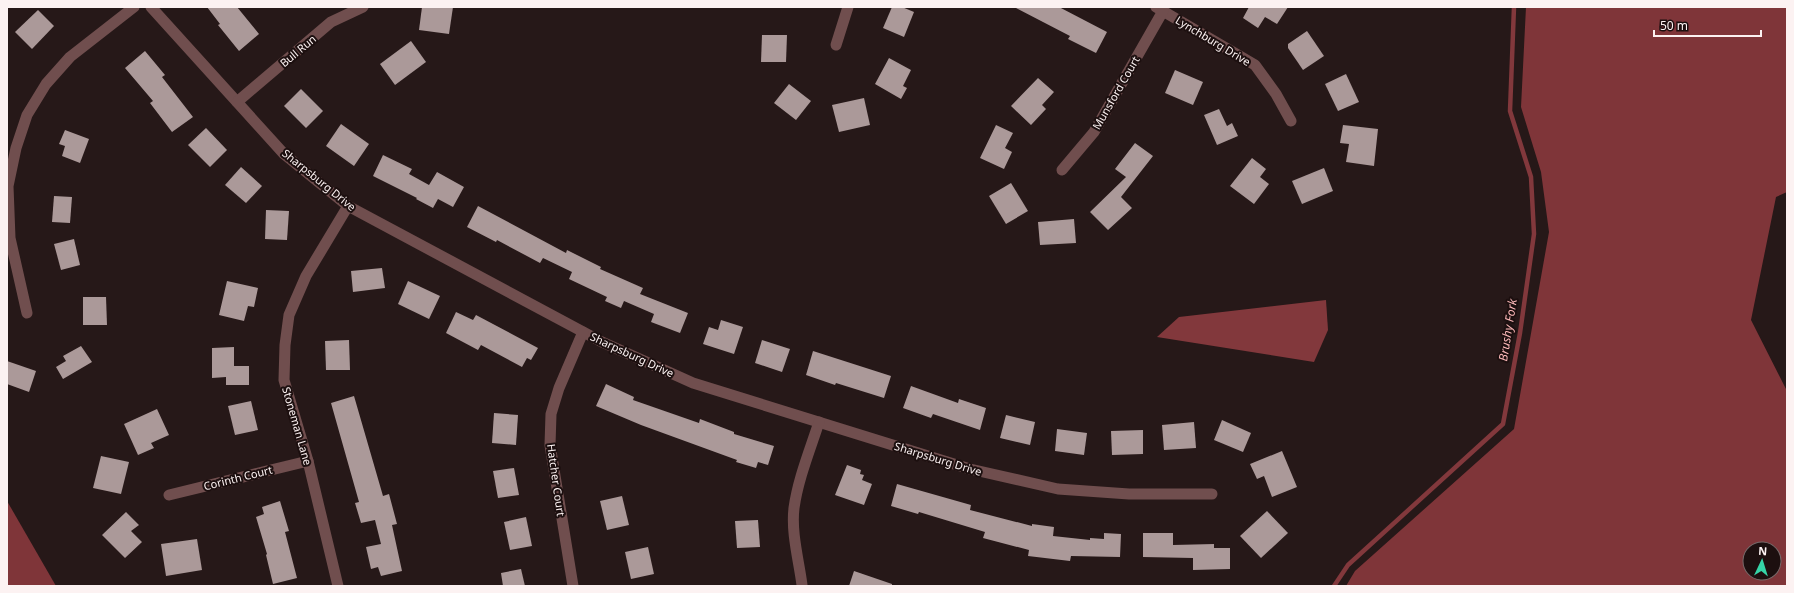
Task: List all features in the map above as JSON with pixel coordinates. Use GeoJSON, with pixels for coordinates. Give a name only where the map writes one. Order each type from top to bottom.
{"type":"FeatureCollection","features":[{"type":"Feature","properties":{"kind":"street"},"geometry":{"type":"LineString","coordinates":[[27,313],[10,238],[8,186],[16,148],[27,115],[46,84],[70,58],[134,7]]}},
{"type":"Feature","properties":{"kind":"street","name":"Sharpsburg Drive"},"geometry":{"type":"LineString","coordinates":[[151,7],[284,154],[348,206],[602,342],[693,383],[970,470],[1058,489],[1129,494],[1212,494]]}},
{"type":"Feature","properties":{"kind":"street","name":"Bull Run"},"geometry":{"type":"LineString","coordinates":[[237,102],[331,22],[363,7]]}},
{"type":"Feature","properties":{"kind":"street"},"geometry":{"type":"LineString","coordinates":[[836,45],[848,7]]}},
{"type":"Feature","properties":{"kind":"street","name":"Lynchburg Drive"},"geometry":{"type":"LineString","coordinates":[[1159,9],[1255,65],[1276,94],[1291,121]]}},
{"type":"Feature","properties":{"kind":"street","name":"Munsford Court"},"geometry":{"type":"LineString","coordinates":[[1062,170],[1094,132],[1159,9]]}},
{"type":"Feature","properties":{"kind":"street","name":"Stoneman Lane"},"geometry":{"type":"LineString","coordinates":[[338,586],[308,460],[284,380],[285,345],[289,315],[306,276],[348,206]]}},
{"type":"Feature","properties":{"kind":"street","name":"Hatcher Court"},"geometry":{"type":"LineString","coordinates":[[573,586],[551,452],[551,414],[559,388],[583,332]]}},
{"type":"Feature","properties":{"kind":"street"},"geometry":{"type":"LineString","coordinates":[[802,585],[795,535],[794,510],[799,483],[819,422]]}},
{"type":"Feature","properties":{"kind":"street","name":"Corinth Court"},"geometry":{"type":"LineString","coordinates":[[169,495],[308,460]]}},
{"type":"Feature","properties":{"kind":"shaded area"},"geometry":{"type":"Polygon","coordinates":[[[1526,7],[1787,7],[1787,192],[1776,197],[1751,320],[1787,391],[1787,586],[1346,586],[1355,571],[1514,429],[1549,232],[1541,172],[1521,107],[1526,7]]]}},
{"type":"Feature","properties":{"kind":"shaded area"},"geometry":{"type":"Polygon","coordinates":[[[1326,300],[1328,330],[1314,362],[1157,337],[1179,317],[1326,300]]]}},
{"type":"Feature","properties":{"kind":"shaded area"},"geometry":{"type":"Polygon","coordinates":[[[7,501],[56,586],[7,586],[7,501]]]}},
{"type":"Feature","properties":{"kind":"building"},"geometry":{"type":"Polygon","coordinates":[[[207,7],[237,7],[259,34],[239,51],[218,25],[220,24],[207,7]]]}},
{"type":"Feature","properties":{"kind":"building"},"geometry":{"type":"Polygon","coordinates":[[[422,7],[453,7],[449,34],[419,30],[422,7]]]}},
{"type":"Feature","properties":{"kind":"building"},"geometry":{"type":"Polygon","coordinates":[[[892,7],[902,7],[914,12],[904,37],[883,28],[892,7]]]}},
{"type":"Feature","properties":{"kind":"building"},"geometry":{"type":"Polygon","coordinates":[[[1014,7],[1059,7],[1107,32],[1096,53],[1068,39],[1070,36],[1014,7]]]}},
{"type":"Feature","properties":{"kind":"building"},"geometry":{"type":"Polygon","coordinates":[[[1249,7],[1288,7],[1277,24],[1265,17],[1258,28],[1243,18],[1249,7]]]}},
{"type":"Feature","properties":{"kind":"building"},"geometry":{"type":"Polygon","coordinates":[[[38,10],[54,26],[32,49],[15,32],[38,10]]]}},
{"type":"Feature","properties":{"kind":"building"},"geometry":{"type":"Polygon","coordinates":[[[1307,31],[1324,56],[1303,70],[1288,48],[1288,44],[1307,31]]]}},
{"type":"Feature","properties":{"kind":"building"},"geometry":{"type":"Polygon","coordinates":[[[762,35],[787,35],[786,62],[761,62],[762,35]]]}},
{"type":"Feature","properties":{"kind":"building"},"geometry":{"type":"Polygon","coordinates":[[[411,41],[426,62],[395,85],[380,64],[411,41]]]}},
{"type":"Feature","properties":{"kind":"building"},"geometry":{"type":"Polygon","coordinates":[[[145,51],[165,75],[162,77],[193,117],[172,132],[150,103],[153,101],[125,68],[145,51]]]}},
{"type":"Feature","properties":{"kind":"building"},"geometry":{"type":"Polygon","coordinates":[[[889,58],[911,70],[903,86],[907,88],[901,99],[875,84],[889,58]]]}},
{"type":"Feature","properties":{"kind":"building"},"geometry":{"type":"Polygon","coordinates":[[[1175,70],[1203,82],[1193,105],[1165,93],[1175,70]]]}},
{"type":"Feature","properties":{"kind":"building"},"geometry":{"type":"Polygon","coordinates":[[[1346,74],[1359,102],[1338,111],[1325,84],[1346,74]]]}},
{"type":"Feature","properties":{"kind":"building"},"geometry":{"type":"Polygon","coordinates":[[[1038,78],[1054,92],[1042,105],[1046,109],[1031,125],[1011,106],[1038,78]]]}},
{"type":"Feature","properties":{"kind":"building"},"geometry":{"type":"Polygon","coordinates":[[[789,84],[811,101],[796,120],[774,103],[789,84]]]}},
{"type":"Feature","properties":{"kind":"building"},"geometry":{"type":"Polygon","coordinates":[[[301,89],[323,111],[306,128],[284,106],[301,89]]]}},
{"type":"Feature","properties":{"kind":"building"},"geometry":{"type":"Polygon","coordinates":[[[864,98],[870,125],[839,132],[832,105],[864,98]]]}},
{"type":"Feature","properties":{"kind":"building"},"geometry":{"type":"Polygon","coordinates":[[[1219,109],[1227,126],[1232,123],[1238,136],[1217,145],[1204,115],[1219,109]]]}},
{"type":"Feature","properties":{"kind":"building"},"geometry":{"type":"Polygon","coordinates":[[[341,124],[369,144],[354,166],[326,146],[341,124]]]}},
{"type":"Feature","properties":{"kind":"building"},"geometry":{"type":"Polygon","coordinates":[[[996,125],[1013,133],[1005,148],[1012,152],[1004,169],[980,158],[996,125]]]}},
{"type":"Feature","properties":{"kind":"building"},"geometry":{"type":"Polygon","coordinates":[[[1343,125],[1378,129],[1374,166],[1346,162],[1349,144],[1340,143],[1343,125]]]}},
{"type":"Feature","properties":{"kind":"building"},"geometry":{"type":"Polygon","coordinates":[[[206,128],[227,150],[210,167],[188,145],[206,128]]]}},
{"type":"Feature","properties":{"kind":"building"},"geometry":{"type":"Polygon","coordinates":[[[65,130],[89,139],[80,163],[62,156],[65,146],[59,144],[65,130]]]}},
{"type":"Feature","properties":{"kind":"building"},"geometry":{"type":"Polygon","coordinates":[[[1135,143],[1153,156],[1121,197],[1132,208],[1108,230],[1090,212],[1126,177],[1115,169],[1135,143]]]}},
{"type":"Feature","properties":{"kind":"building"},"geometry":{"type":"Polygon","coordinates":[[[383,155],[412,169],[409,174],[429,185],[437,172],[464,187],[453,207],[438,199],[433,208],[416,199],[417,198],[373,176],[383,155]]]}},
{"type":"Feature","properties":{"kind":"building"},"geometry":{"type":"Polygon","coordinates":[[[1252,158],[1266,169],[1260,177],[1269,184],[1254,204],[1230,186],[1252,158]]]}},
{"type":"Feature","properties":{"kind":"building"},"geometry":{"type":"Polygon","coordinates":[[[241,167],[262,186],[246,203],[225,185],[241,167]]]}},
{"type":"Feature","properties":{"kind":"building"},"geometry":{"type":"Polygon","coordinates":[[[1324,168],[1333,191],[1302,204],[1292,181],[1324,168]]]}},
{"type":"Feature","properties":{"kind":"building"},"geometry":{"type":"Polygon","coordinates":[[[1011,183],[1028,211],[1006,224],[989,196],[1011,183]]]}},
{"type":"Feature","properties":{"kind":"building"},"geometry":{"type":"Polygon","coordinates":[[[54,196],[72,197],[70,223],[52,222],[54,196]]]}},
{"type":"Feature","properties":{"kind":"building"},"geometry":{"type":"Polygon","coordinates":[[[478,206],[566,253],[567,250],[601,267],[600,269],[643,288],[640,294],[688,313],[680,333],[651,322],[654,314],[624,301],[621,308],[605,301],[607,297],[569,279],[572,272],[543,258],[540,263],[497,240],[496,242],[467,227],[478,206]]]}},
{"type":"Feature","properties":{"kind":"building"},"geometry":{"type":"Polygon","coordinates":[[[266,210],[289,211],[287,240],[265,239],[266,210]]]}},
{"type":"Feature","properties":{"kind":"building"},"geometry":{"type":"Polygon","coordinates":[[[1074,219],[1076,243],[1040,245],[1038,222],[1074,219]]]}},
{"type":"Feature","properties":{"kind":"building"},"geometry":{"type":"Polygon","coordinates":[[[74,239],[80,265],[61,270],[54,244],[74,239]]]}},
{"type":"Feature","properties":{"kind":"building"},"geometry":{"type":"Polygon","coordinates":[[[382,268],[385,288],[353,292],[351,271],[382,268]]]}},
{"type":"Feature","properties":{"kind":"building"},"geometry":{"type":"Polygon","coordinates":[[[227,281],[258,288],[254,307],[248,306],[244,321],[219,315],[227,281]]]}},
{"type":"Feature","properties":{"kind":"building"},"geometry":{"type":"Polygon","coordinates":[[[408,281],[440,296],[429,319],[398,304],[408,281]]]}},
{"type":"Feature","properties":{"kind":"building"},"geometry":{"type":"Polygon","coordinates":[[[83,297],[106,297],[107,325],[83,325],[83,297]]]}},
{"type":"Feature","properties":{"kind":"building"},"geometry":{"type":"Polygon","coordinates":[[[456,312],[473,320],[476,315],[538,348],[531,360],[527,358],[522,367],[481,345],[478,350],[446,333],[456,312]]]}},
{"type":"Feature","properties":{"kind":"building"},"geometry":{"type":"Polygon","coordinates":[[[721,320],[743,327],[734,354],[703,344],[709,327],[718,330],[721,320]]]}},
{"type":"Feature","properties":{"kind":"building"},"geometry":{"type":"Polygon","coordinates":[[[349,340],[350,370],[326,370],[325,341],[349,340]]]}},
{"type":"Feature","properties":{"kind":"building"},"geometry":{"type":"Polygon","coordinates":[[[762,340],[790,349],[782,372],[755,363],[762,340]]]}},
{"type":"Feature","properties":{"kind":"building"},"geometry":{"type":"Polygon","coordinates":[[[81,346],[92,362],[63,379],[56,367],[66,361],[63,356],[81,346]]]}},
{"type":"Feature","properties":{"kind":"building"},"geometry":{"type":"Polygon","coordinates":[[[234,347],[234,366],[249,366],[249,385],[226,385],[226,377],[212,378],[212,348],[234,347]]]}},
{"type":"Feature","properties":{"kind":"building"},"geometry":{"type":"Polygon","coordinates":[[[813,351],[891,376],[884,398],[836,383],[835,385],[806,375],[813,351]]]}},
{"type":"Feature","properties":{"kind":"building"},"geometry":{"type":"Polygon","coordinates":[[[7,361],[36,371],[29,392],[7,384],[7,361]]]}},
{"type":"Feature","properties":{"kind":"building"},"geometry":{"type":"Polygon","coordinates":[[[606,384],[634,397],[633,400],[699,423],[700,419],[734,432],[734,434],[774,446],[768,465],[758,462],[756,468],[736,462],[737,460],[641,425],[596,406],[606,384]]]}},
{"type":"Feature","properties":{"kind":"building"},"geometry":{"type":"Polygon","coordinates":[[[911,386],[958,403],[959,399],[986,408],[980,430],[933,414],[931,418],[903,408],[911,386]]]}},
{"type":"Feature","properties":{"kind":"building"},"geometry":{"type":"Polygon","coordinates":[[[354,396],[383,496],[389,494],[397,524],[392,525],[402,571],[381,576],[378,567],[371,569],[366,547],[381,544],[375,520],[361,523],[355,503],[359,502],[331,403],[354,396]]]}},
{"type":"Feature","properties":{"kind":"building"},"geometry":{"type":"Polygon","coordinates":[[[251,401],[258,430],[235,435],[228,406],[251,401]]]}},
{"type":"Feature","properties":{"kind":"building"},"geometry":{"type":"Polygon","coordinates":[[[157,409],[169,435],[151,443],[154,448],[138,455],[124,424],[157,409]]]}},
{"type":"Feature","properties":{"kind":"building"},"geometry":{"type":"Polygon","coordinates":[[[494,413],[518,415],[516,445],[492,443],[494,413]]]}},
{"type":"Feature","properties":{"kind":"building"},"geometry":{"type":"Polygon","coordinates":[[[1006,415],[1035,422],[1030,445],[1000,438],[1006,415]]]}},
{"type":"Feature","properties":{"kind":"building"},"geometry":{"type":"Polygon","coordinates":[[[1222,420],[1251,433],[1243,452],[1214,440],[1222,420]]]}},
{"type":"Feature","properties":{"kind":"building"},"geometry":{"type":"Polygon","coordinates":[[[1194,422],[1196,448],[1164,450],[1162,425],[1194,422]]]}},
{"type":"Feature","properties":{"kind":"building"},"geometry":{"type":"Polygon","coordinates":[[[1057,429],[1087,433],[1084,455],[1055,451],[1057,429]]]}},
{"type":"Feature","properties":{"kind":"building"},"geometry":{"type":"Polygon","coordinates":[[[1143,430],[1143,454],[1112,455],[1111,431],[1143,430]]]}},
{"type":"Feature","properties":{"kind":"building"},"geometry":{"type":"Polygon","coordinates":[[[1282,451],[1297,487],[1272,497],[1264,476],[1257,479],[1250,464],[1282,451]]]}},
{"type":"Feature","properties":{"kind":"building"},"geometry":{"type":"Polygon","coordinates":[[[101,456],[129,462],[121,494],[93,488],[101,456]]]}},
{"type":"Feature","properties":{"kind":"building"},"geometry":{"type":"Polygon","coordinates":[[[847,465],[861,470],[860,474],[864,475],[862,480],[872,484],[864,505],[835,495],[847,465]]]}},
{"type":"Feature","properties":{"kind":"building"},"geometry":{"type":"Polygon","coordinates":[[[514,468],[519,495],[498,498],[493,471],[514,468]]]}},
{"type":"Feature","properties":{"kind":"building"},"geometry":{"type":"Polygon","coordinates":[[[897,484],[971,505],[970,510],[1032,526],[1032,524],[1054,527],[1053,536],[1090,540],[1090,538],[1104,539],[1104,533],[1121,534],[1120,557],[1071,556],[1070,561],[1028,556],[1029,550],[983,538],[985,532],[919,512],[918,514],[891,506],[897,484]]]}},
{"type":"Feature","properties":{"kind":"building"},"geometry":{"type":"Polygon","coordinates":[[[622,496],[629,525],[607,530],[600,501],[622,496]]]}},
{"type":"Feature","properties":{"kind":"building"},"geometry":{"type":"Polygon","coordinates":[[[280,501],[289,531],[285,532],[297,578],[273,584],[267,554],[256,517],[264,514],[262,507],[280,501]]]}},
{"type":"Feature","properties":{"kind":"building"},"geometry":{"type":"Polygon","coordinates":[[[1267,511],[1288,533],[1261,558],[1240,536],[1267,511]]]}},
{"type":"Feature","properties":{"kind":"building"},"geometry":{"type":"Polygon","coordinates":[[[126,512],[139,525],[131,531],[142,542],[125,558],[102,535],[126,512]]]}},
{"type":"Feature","properties":{"kind":"building"},"geometry":{"type":"Polygon","coordinates":[[[526,517],[532,546],[510,550],[504,522],[526,517]]]}},
{"type":"Feature","properties":{"kind":"building"},"geometry":{"type":"Polygon","coordinates":[[[758,520],[760,547],[737,548],[735,521],[758,520]]]}},
{"type":"Feature","properties":{"kind":"building"},"geometry":{"type":"Polygon","coordinates":[[[1143,533],[1173,533],[1173,545],[1214,544],[1214,548],[1230,548],[1230,569],[1193,570],[1193,558],[1143,557],[1143,533]]]}},
{"type":"Feature","properties":{"kind":"building"},"geometry":{"type":"Polygon","coordinates":[[[197,539],[202,570],[166,576],[161,544],[197,539]]]}},
{"type":"Feature","properties":{"kind":"building"},"geometry":{"type":"Polygon","coordinates":[[[648,547],[654,574],[631,579],[625,552],[648,547]]]}},
{"type":"Feature","properties":{"kind":"building"},"geometry":{"type":"Polygon","coordinates":[[[521,569],[525,586],[503,586],[501,573],[521,569]]]}},
{"type":"Feature","properties":{"kind":"building"},"geometry":{"type":"Polygon","coordinates":[[[854,571],[892,584],[892,586],[849,586],[854,571]]]}},
{"type":"Feature","properties":{"kind":"waterway","name":"Brushy Fork"},"geometry":{"type":"LineString","coordinates":[[1334,586],[1348,565],[1503,424],[1520,333],[1534,234],[1531,177],[1510,111],[1514,7]]}}]}
